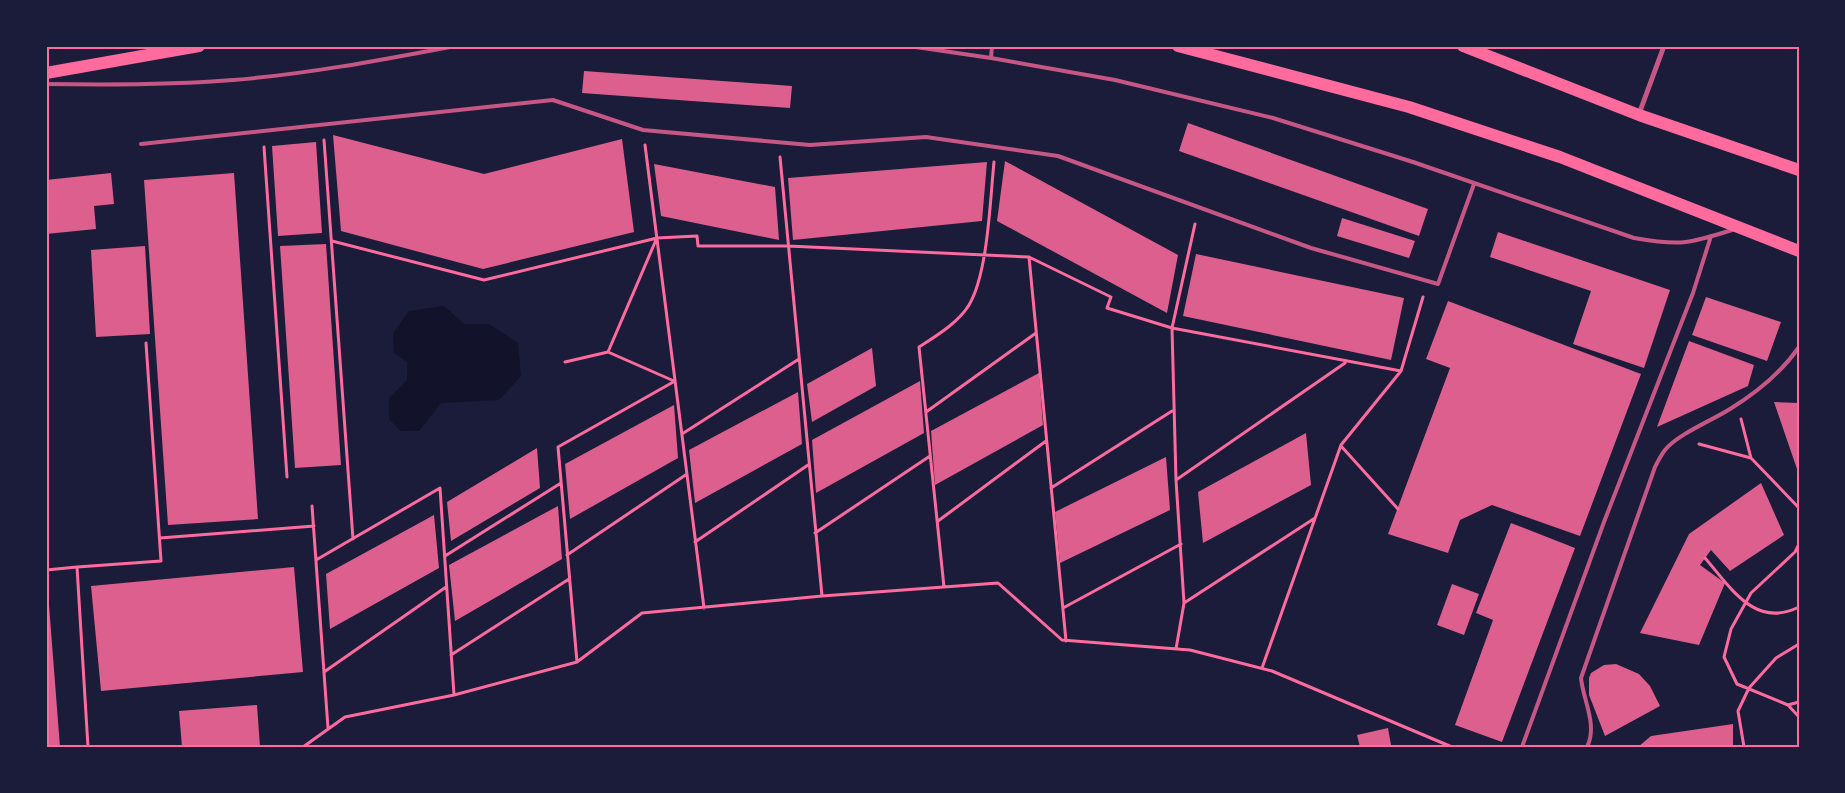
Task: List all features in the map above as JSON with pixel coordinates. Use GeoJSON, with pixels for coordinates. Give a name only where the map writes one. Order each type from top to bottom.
{"type":"FeatureCollection","features":[{"type":"Feature","properties":{"kind":"main road"},"geometry":{"type":"LineString","coordinates":[[46,73],[199,46]]}},
{"type":"Feature","properties":{"kind":"main road"},"geometry":{"type":"LineString","coordinates":[[1178,46],[1409,107],[1560,157],[1799,250]]}},
{"type":"Feature","properties":{"kind":"main road"},"geometry":{"type":"LineString","coordinates":[[1463,46],[1639,115],[1799,170]]}},
{"type":"Feature","properties":{"kind":"street"},"geometry":{"type":"LineString","coordinates":[[1639,115],[1664,46]]}},
{"type":"Feature","properties":{"kind":"lane"},"geometry":{"type":"LineString","coordinates":[[46,84],[113,85],[232,80],[325,70],[455,46]]}},
{"type":"Feature","properties":{"kind":"lane"},"geometry":{"type":"LineString","coordinates":[[909,46],[991,58],[1115,80],[1273,118],[1413,162],[1634,238],[1670,244],[1692,243],[1739,227]]}},
{"type":"Feature","properties":{"kind":"lane"},"geometry":{"type":"LineString","coordinates":[[991,58],[992,46]]}},
{"type":"Feature","properties":{"kind":"lane"},"geometry":{"type":"LineString","coordinates":[[141,144],[553,100],[644,130],[810,145],[926,137],[1058,156],[1311,248],[1438,284],[1474,184]]}},
{"type":"Feature","properties":{"kind":"lane"},"geometry":{"type":"LineString","coordinates":[[1522,747],[1604,522],[1693,293],[1711,236]]}},
{"type":"Feature","properties":{"kind":"lane"},"geometry":{"type":"LineString","coordinates":[[1587,747],[1591,720],[1583,693],[1581,678],[1655,467],[1665,449],[1737,404],[1776,374],[1799,347]]}},
{"type":"Feature","properties":{"kind":"path"},"geometry":{"type":"LineString","coordinates":[[323,124],[353,539]]}},
{"type":"Feature","properties":{"kind":"path"},"geometry":{"type":"LineString","coordinates":[[644,130],[704,608]]}},
{"type":"Feature","properties":{"kind":"path"},"geometry":{"type":"LineString","coordinates":[[263,132],[287,477]]}},
{"type":"Feature","properties":{"kind":"path"},"geometry":{"type":"LineString","coordinates":[[778,142],[822,596]]}},
{"type":"Feature","properties":{"kind":"path"},"geometry":{"type":"LineString","coordinates":[[944,587],[919,347],[954,321],[969,306],[977,285],[984,253],[996,147]]}},
{"type":"Feature","properties":{"kind":"path"},"geometry":{"type":"LineString","coordinates":[[1176,649],[1184,603],[1176,480],[1172,328],[1199,208]]}},
{"type":"Feature","properties":{"kind":"path"},"geometry":{"type":"LineString","coordinates":[[332,241],[484,280],[657,238],[697,236],[698,246],[788,246],[984,253],[1029,257],[1110,297],[1107,308],[1172,328],[1401,371]]}},
{"type":"Feature","properties":{"kind":"path"},"geometry":{"type":"LineString","coordinates":[[608,352],[657,238]]}},
{"type":"Feature","properties":{"kind":"path"},"geometry":{"type":"LineString","coordinates":[[1029,257],[1066,641]]}},
{"type":"Feature","properties":{"kind":"path"},"geometry":{"type":"LineString","coordinates":[[1262,668],[1341,445],[1401,371],[1427,282]]}},
{"type":"Feature","properties":{"kind":"path"},"geometry":{"type":"LineString","coordinates":[[926,412],[1036,333]]}},
{"type":"Feature","properties":{"kind":"path"},"geometry":{"type":"LineString","coordinates":[[46,570],[162,561],[146,343]]}},
{"type":"Feature","properties":{"kind":"path"},"geometry":{"type":"LineString","coordinates":[[565,362],[608,352],[675,381]]}},
{"type":"Feature","properties":{"kind":"path"},"geometry":{"type":"LineString","coordinates":[[682,434],[799,359]]}},
{"type":"Feature","properties":{"kind":"path"},"geometry":{"type":"LineString","coordinates":[[1176,480],[1345,362]]}},
{"type":"Feature","properties":{"kind":"path"},"geometry":{"type":"LineString","coordinates":[[577,662],[558,447],[675,381]]}},
{"type":"Feature","properties":{"kind":"path"},"geometry":{"type":"LineString","coordinates":[[1737,404],[1751,458],[1799,508]]}},
{"type":"Feature","properties":{"kind":"path"},"geometry":{"type":"LineString","coordinates":[[1051,488],[1173,410]]}},
{"type":"Feature","properties":{"kind":"path"},"geometry":{"type":"LineString","coordinates":[[1679,439],[1751,458]]}},
{"type":"Feature","properties":{"kind":"path"},"geometry":{"type":"LineString","coordinates":[[938,521],[1047,440]]}},
{"type":"Feature","properties":{"kind":"path"},"geometry":{"type":"LineString","coordinates":[[1341,445],[1398,509]]}},
{"type":"Feature","properties":{"kind":"path"},"geometry":{"type":"LineString","coordinates":[[815,533],[930,456]]}},
{"type":"Feature","properties":{"kind":"path"},"geometry":{"type":"LineString","coordinates":[[695,542],[808,465]]}},
{"type":"Feature","properties":{"kind":"path"},"geometry":{"type":"LineString","coordinates":[[567,555],[687,474]]}},
{"type":"Feature","properties":{"kind":"path"},"geometry":{"type":"LineString","coordinates":[[444,556],[561,483]]}},
{"type":"Feature","properties":{"kind":"path"},"geometry":{"type":"LineString","coordinates":[[316,560],[440,488],[454,695]]}},
{"type":"Feature","properties":{"kind":"path"},"geometry":{"type":"LineString","coordinates":[[312,506],[328,729]]}},
{"type":"Feature","properties":{"kind":"path"},"geometry":{"type":"LineString","coordinates":[[1184,603],[1316,517]]}},
{"type":"Feature","properties":{"kind":"path"},"geometry":{"type":"LineString","coordinates":[[160,538],[314,526]]}},
{"type":"Feature","properties":{"kind":"path"},"geometry":{"type":"LineString","coordinates":[[1062,608],[1180,544]]}},
{"type":"Feature","properties":{"kind":"path"},"geometry":{"type":"LineString","coordinates":[[1799,544],[1795,552],[1751,593],[1731,629],[1724,657],[1737,684],[1788,705],[1799,717]]}},
{"type":"Feature","properties":{"kind":"path"},"geometry":{"type":"LineString","coordinates":[[1705,558],[1745,604],[1772,615],[1789,612],[1799,607]]}},
{"type":"Feature","properties":{"kind":"path"},"geometry":{"type":"LineString","coordinates":[[77,567],[88,747]]}},
{"type":"Feature","properties":{"kind":"path"},"geometry":{"type":"LineString","coordinates":[[451,655],[570,579]]}},
{"type":"Feature","properties":{"kind":"path"},"geometry":{"type":"LineString","coordinates":[[303,747],[345,717],[454,695],[577,662],[642,613],[822,596],[998,583],[1062,640],[1190,650],[1262,668],[1452,747]]}},
{"type":"Feature","properties":{"kind":"path"},"geometry":{"type":"LineString","coordinates":[[324,672],[447,587]]}},
{"type":"Feature","properties":{"kind":"path"},"geometry":{"type":"LineString","coordinates":[[1744,747],[1738,710],[1749,688],[1776,658],[1799,644]]}},
{"type":"Feature","properties":{"kind":"path"},"geometry":{"type":"LineString","coordinates":[[1788,705],[1799,702]]}},
{"type":"Feature","properties":{"kind":"shaded area"},"geometry":{"type":"Polygon","coordinates":[[[444,306],[464,324],[489,324],[518,343],[521,376],[499,400],[441,403],[419,431],[401,431],[389,419],[389,398],[407,380],[407,362],[394,353],[393,333],[409,311],[444,306]]]}},
{"type":"Feature","properties":{"kind":"building"},"geometry":{"type":"Polygon","coordinates":[[[584,71],[792,86],[790,108],[582,93],[584,71]]]}},
{"type":"Feature","properties":{"kind":"building"},"geometry":{"type":"Polygon","coordinates":[[[1188,123],[1428,209],[1419,236],[1179,151],[1188,123]]]}},
{"type":"Feature","properties":{"kind":"building"},"geometry":{"type":"Polygon","coordinates":[[[333,135],[484,174],[622,139],[634,232],[483,269],[341,231],[333,135]]]}},
{"type":"Feature","properties":{"kind":"building"},"geometry":{"type":"Polygon","coordinates":[[[316,142],[322,233],[278,236],[272,146],[316,142]]]}},
{"type":"Feature","properties":{"kind":"building"},"geometry":{"type":"Polygon","coordinates":[[[1005,161],[1178,255],[1167,313],[997,221],[1005,161]]]}},
{"type":"Feature","properties":{"kind":"building"},"geometry":{"type":"Polygon","coordinates":[[[987,162],[982,221],[793,240],[788,178],[987,162]]]}},
{"type":"Feature","properties":{"kind":"building"},"geometry":{"type":"Polygon","coordinates":[[[654,164],[775,187],[779,240],[661,216],[654,164]]]}},
{"type":"Feature","properties":{"kind":"building"},"geometry":{"type":"Polygon","coordinates":[[[111,173],[114,204],[94,206],[96,229],[46,234],[46,180],[111,173]]]}},
{"type":"Feature","properties":{"kind":"building"},"geometry":{"type":"Polygon","coordinates":[[[234,173],[258,519],[168,525],[144,180],[234,173]]]}},
{"type":"Feature","properties":{"kind":"building"},"geometry":{"type":"Polygon","coordinates":[[[1342,218],[1415,241],[1409,258],[1337,236],[1342,218]]]}},
{"type":"Feature","properties":{"kind":"building"},"geometry":{"type":"Polygon","coordinates":[[[1498,232],[1670,290],[1644,368],[1573,344],[1591,291],[1490,257],[1498,232]]]}},
{"type":"Feature","properties":{"kind":"building"},"geometry":{"type":"Polygon","coordinates":[[[326,244],[341,465],[295,468],[280,246],[326,244]]]}},
{"type":"Feature","properties":{"kind":"building"},"geometry":{"type":"Polygon","coordinates":[[[145,246],[150,334],[96,337],[91,250],[145,246]]]}},
{"type":"Feature","properties":{"kind":"building"},"geometry":{"type":"Polygon","coordinates":[[[1196,254],[1404,298],[1391,360],[1183,316],[1196,254]]]}},
{"type":"Feature","properties":{"kind":"building"},"geometry":{"type":"Polygon","coordinates":[[[1706,297],[1781,322],[1767,361],[1692,335],[1706,297]]]}},
{"type":"Feature","properties":{"kind":"building"},"geometry":{"type":"Polygon","coordinates":[[[1448,301],[1641,374],[1580,536],[1492,505],[1460,520],[1448,553],[1388,534],[1450,368],[1426,359],[1448,301]]]}},
{"type":"Feature","properties":{"kind":"building"},"geometry":{"type":"Polygon","coordinates":[[[1689,341],[1754,365],[1748,386],[1657,427],[1689,341]]]}},
{"type":"Feature","properties":{"kind":"building"},"geometry":{"type":"Polygon","coordinates":[[[872,348],[876,386],[812,422],[807,384],[872,348]]]}},
{"type":"Feature","properties":{"kind":"building"},"geometry":{"type":"Polygon","coordinates":[[[1039,373],[1043,425],[935,485],[931,431],[1039,373]]]}},
{"type":"Feature","properties":{"kind":"building"},"geometry":{"type":"Polygon","coordinates":[[[920,381],[924,433],[816,493],[812,440],[920,381]]]}},
{"type":"Feature","properties":{"kind":"building"},"geometry":{"type":"Polygon","coordinates":[[[798,392],[802,444],[695,503],[689,450],[798,392]]]}},
{"type":"Feature","properties":{"kind":"building"},"geometry":{"type":"Polygon","coordinates":[[[1774,402],[1799,403],[1799,469],[1797,469],[1774,402]]]}},
{"type":"Feature","properties":{"kind":"building"},"geometry":{"type":"Polygon","coordinates":[[[674,405],[678,458],[570,519],[565,464],[674,405]]]}},
{"type":"Feature","properties":{"kind":"building"},"geometry":{"type":"Polygon","coordinates":[[[1306,433],[1311,485],[1203,543],[1198,492],[1306,433]]]}},
{"type":"Feature","properties":{"kind":"building"},"geometry":{"type":"Polygon","coordinates":[[[537,448],[540,488],[451,541],[447,502],[537,448]]]}},
{"type":"Feature","properties":{"kind":"building"},"geometry":{"type":"Polygon","coordinates":[[[1166,457],[1170,510],[1060,563],[1055,512],[1166,457]]]}},
{"type":"Feature","properties":{"kind":"building"},"geometry":{"type":"Polygon","coordinates":[[[1761,483],[1784,535],[1730,571],[1711,550],[1700,565],[1725,583],[1699,645],[1640,633],[1689,534],[1761,483]]]}},
{"type":"Feature","properties":{"kind":"building"},"geometry":{"type":"Polygon","coordinates":[[[558,506],[562,559],[455,621],[449,565],[558,506]]]}},
{"type":"Feature","properties":{"kind":"building"},"geometry":{"type":"Polygon","coordinates":[[[434,515],[439,568],[330,629],[326,574],[434,515]]]}},
{"type":"Feature","properties":{"kind":"building"},"geometry":{"type":"Polygon","coordinates":[[[1511,523],[1575,548],[1502,742],[1455,725],[1493,620],[1476,613],[1511,523]]]}},
{"type":"Feature","properties":{"kind":"building"},"geometry":{"type":"Polygon","coordinates":[[[294,567],[303,672],[101,691],[91,586],[294,567]]]}},
{"type":"Feature","properties":{"kind":"building"},"geometry":{"type":"Polygon","coordinates":[[[1452,584],[1479,594],[1464,635],[1437,625],[1452,584]]]}},
{"type":"Feature","properties":{"kind":"building"},"geometry":{"type":"Polygon","coordinates":[[[46,592],[48,592],[60,747],[46,747],[46,592]]]}},
{"type":"Feature","properties":{"kind":"building"},"geometry":{"type":"Polygon","coordinates":[[[1616,664],[1639,674],[1650,686],[1660,706],[1605,736],[1589,695],[1589,678],[1591,673],[1604,665],[1616,664]]]}},
{"type":"Feature","properties":{"kind":"building"},"geometry":{"type":"Polygon","coordinates":[[[257,705],[260,747],[182,747],[179,711],[257,705]]]}},
{"type":"Feature","properties":{"kind":"building"},"geometry":{"type":"Polygon","coordinates":[[[1733,724],[1733,747],[1638,747],[1651,736],[1733,724]]]}},
{"type":"Feature","properties":{"kind":"building"},"geometry":{"type":"Polygon","coordinates":[[[1388,728],[1391,745],[1360,747],[1357,735],[1388,728]]]}}]}
